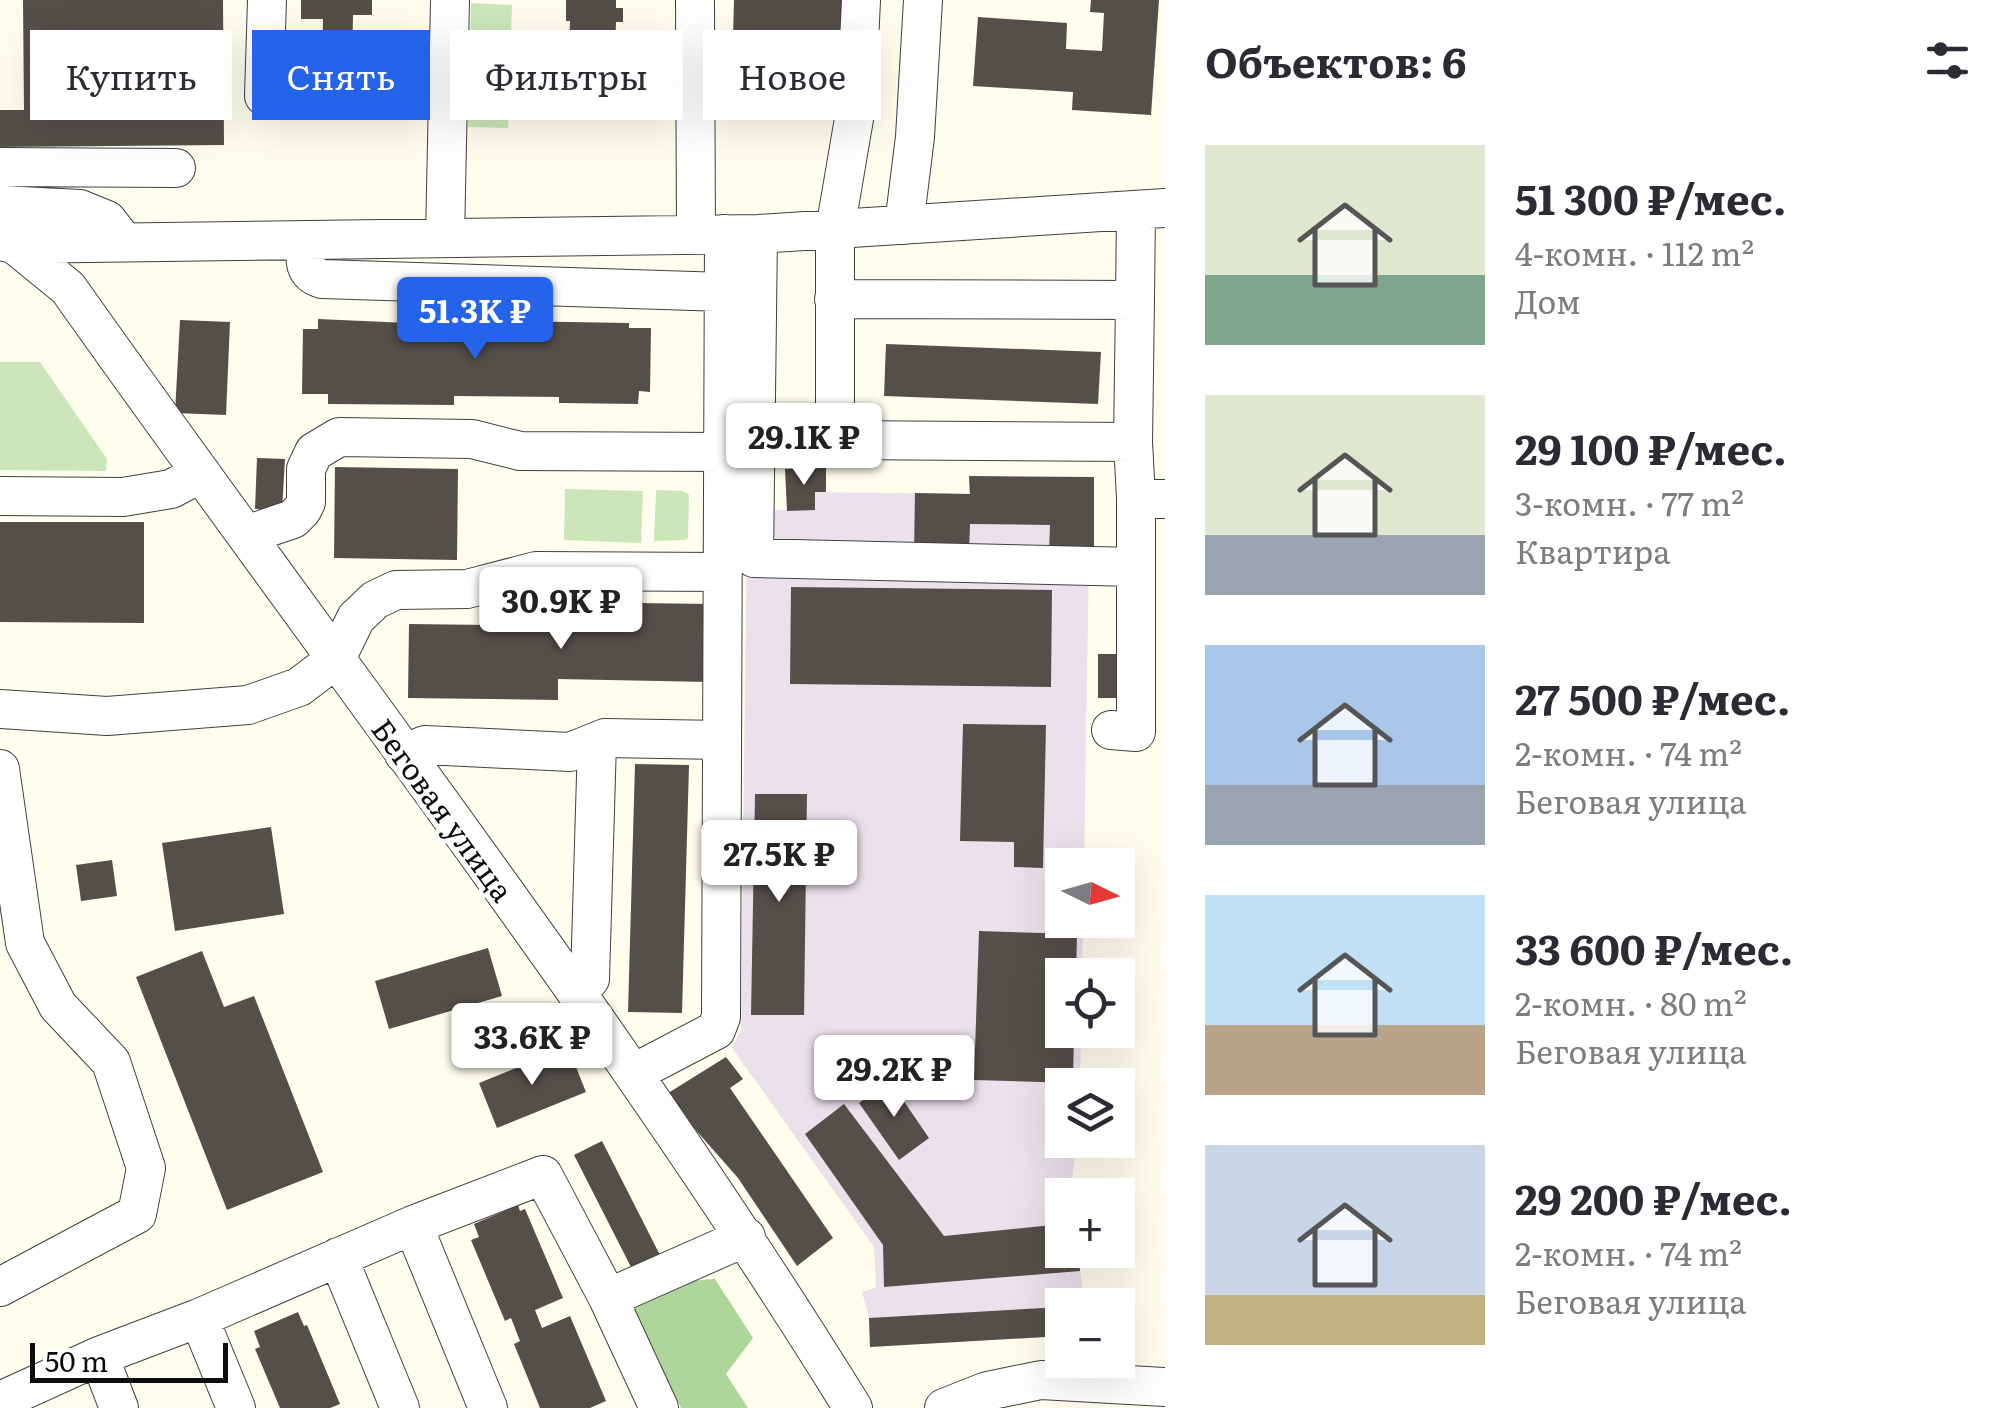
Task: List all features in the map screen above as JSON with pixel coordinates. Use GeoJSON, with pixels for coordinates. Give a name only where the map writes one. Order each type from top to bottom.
{"type":"FeatureCollection","features":[{"type":"Feature","properties":{"kind":"street"},"geometry":{"type":"LineString","coordinates":[[265,30],[266,0]]}},
{"type":"Feature","properties":{"kind":"street"},"geometry":{"type":"LineString","coordinates":[[445,238],[450,0]]}},
{"type":"Feature","properties":{"kind":"street"},"geometry":{"type":"LineString","coordinates":[[696,0],[726,234],[754,558],[1136,567]]}},
{"type":"Feature","properties":{"kind":"street"},"geometry":{"type":"LineString","coordinates":[[861,0],[856,107],[834,230],[835,440],[1134,442]]}},
{"type":"Feature","properties":{"kind":"street"},"geometry":{"type":"LineString","coordinates":[[904,225],[915,138],[922,0]]}},
{"type":"Feature","properties":{"kind":"street"},"geometry":{"type":"LineString","coordinates":[[0,166],[176,168]]}},
{"type":"Feature","properties":{"kind":"street"},"geometry":{"type":"LineString","coordinates":[[0,205],[80,208],[107,220],[124,242]]}},
{"type":"Feature","properties":{"kind":"street"},"geometry":{"type":"LineString","coordinates":[[7,242],[726,234],[1150,209],[1135,300],[1134,442],[1150,498],[1136,567],[1136,732],[1111,730]]}},
{"type":"Feature","properties":{"kind":"street"},"geometry":{"type":"LineString","coordinates":[[634,1073],[720,1025],[726,234]]}},
{"type":"Feature","properties":{"kind":"street"},"geometry":{"type":"LineString","coordinates":[[306,240],[306,266],[312,276],[322,279],[724,292]]}},
{"type":"Feature","properties":{"kind":"street","name":"Беговая улица"},"geometry":{"type":"LineString","coordinates":[[7,242],[68,288],[634,1073],[746,1237],[853,1408]]}},
{"type":"Feature","properties":{"kind":"street"},"geometry":{"type":"LineString","coordinates":[[834,299],[1135,300]]}},
{"type":"Feature","properties":{"kind":"street"},"geometry":{"type":"LineString","coordinates":[[246,534],[293,520],[306,502],[306,469],[314,452],[339,437],[472,438],[520,452],[724,452]]}},
{"type":"Feature","properties":{"kind":"street"},"geometry":{"type":"LineString","coordinates":[[0,496],[123,497],[171,489],[201,472]]}},
{"type":"Feature","properties":{"kind":"street"},"geometry":{"type":"LineString","coordinates":[[0,708],[107,716],[248,705],[299,688],[336,659],[356,618],[376,600],[396,590],[467,589],[536,571],[723,572]]}},
{"type":"Feature","properties":{"kind":"street"},"geometry":{"type":"LineString","coordinates":[[404,754],[425,745],[570,752],[605,738],[722,740]]}},
{"type":"Feature","properties":{"kind":"street"},"geometry":{"type":"LineString","coordinates":[[576,993],[590,979],[597,742]]}},
{"type":"Feature","properties":{"kind":"street"},"geometry":{"type":"LineString","coordinates":[[0,769],[25,943],[58,1006],[112,1062],[146,1168],[137,1214],[0,1287]]}},
{"type":"Feature","properties":{"kind":"street"},"geometry":{"type":"LineString","coordinates":[[0,1401],[413,1224],[542,1174],[608,1298],[659,1408]]}},
{"type":"Feature","properties":{"kind":"street"},"geometry":{"type":"LineString","coordinates":[[413,1224],[488,1408]]}},
{"type":"Feature","properties":{"kind":"street"},"geometry":{"type":"LineString","coordinates":[[608,1298],[746,1237]]}},
{"type":"Feature","properties":{"kind":"street"},"geometry":{"type":"LineString","coordinates":[[338,1257],[400,1408]]}},
{"type":"Feature","properties":{"kind":"street"},"geometry":{"type":"LineString","coordinates":[[199,1318],[236,1408]]}},
{"type":"Feature","properties":{"kind":"street"},"geometry":{"type":"LineString","coordinates":[[98,1356],[120,1408]]}},
{"type":"Feature","properties":{"kind":"street"},"geometry":{"type":"LineString","coordinates":[[951,1407],[1018,1382],[1064,1394],[1165,1387]]}},
{"type":"Feature","properties":{"kind":"shaded area"},"geometry":{"type":"Polygon","coordinates":[[[969,476],[1094,477],[1084,848],[1045,848],[1045,938],[1083,938],[1082,958],[1045,958],[1045,1048],[1081,1048],[1080,1068],[1045,1068],[1045,1158],[1074,1158],[1073,1178],[1045,1178],[1045,1268],[1080,1268],[1082,1288],[1045,1288],[1045,1337],[870,1347],[869,1318],[862,1292],[876,1287],[874,1247],[732,1048],[741,1029],[747,510],[814,510],[815,492],[969,494],[969,476]]]}},
{"type":"Feature","properties":{"kind":"green space"},"geometry":{"type":"Polygon","coordinates":[[[471,3],[512,5],[511,30],[470,30],[471,3]]]}},
{"type":"Feature","properties":{"kind":"green space"},"geometry":{"type":"Polygon","coordinates":[[[468,120],[508,120],[508,128],[468,127],[468,120]]]}},
{"type":"Feature","properties":{"kind":"green space"},"geometry":{"type":"Polygon","coordinates":[[[0,362],[40,362],[107,459],[106,471],[0,470],[0,362]]]}},
{"type":"Feature","properties":{"kind":"green space"},"geometry":{"type":"Polygon","coordinates":[[[565,489],[643,491],[641,543],[564,540],[565,489]]]}},
{"type":"Feature","properties":{"kind":"green space"},"geometry":{"type":"Polygon","coordinates":[[[656,490],[683,491],[689,495],[685,540],[654,541],[656,490]]]}},
{"type":"Feature","properties":{"kind":"green space"},"geometry":{"type":"Polygon","coordinates":[[[715,1279],[753,1338],[726,1374],[748,1408],[681,1408],[630,1303],[686,1281],[715,1279]]]}},
{"type":"Feature","properties":{"kind":"building"},"geometry":{"type":"Polygon","coordinates":[[[23,0],[223,0],[223,30],[30,30],[30,120],[224,120],[224,145],[0,147],[0,110],[24,110],[23,0]]]}},
{"type":"Feature","properties":{"kind":"building"},"geometry":{"type":"Polygon","coordinates":[[[301,0],[372,0],[372,15],[353,15],[353,30],[323,30],[323,19],[301,19],[301,0]]]}},
{"type":"Feature","properties":{"kind":"building"},"geometry":{"type":"Polygon","coordinates":[[[566,0],[616,0],[616,8],[623,8],[623,22],[616,22],[616,30],[570,30],[570,21],[566,21],[566,0]]]}},
{"type":"Feature","properties":{"kind":"building"},"geometry":{"type":"Polygon","coordinates":[[[734,0],[851,0],[850,30],[733,30],[734,0]]]}},
{"type":"Feature","properties":{"kind":"building"},"geometry":{"type":"Polygon","coordinates":[[[1091,0],[1159,0],[1151,115],[1072,110],[1073,92],[973,86],[978,17],[1067,23],[1066,49],[1102,51],[1104,13],[1090,12],[1091,0]]]}},
{"type":"Feature","properties":{"kind":"building"},"geometry":{"type":"Polygon","coordinates":[[[318,319],[476,326],[501,326],[501,321],[629,323],[629,328],[651,328],[650,392],[639,391],[638,404],[559,403],[559,397],[454,396],[454,405],[328,404],[328,394],[302,394],[303,329],[318,329],[318,319]]]}},
{"type":"Feature","properties":{"kind":"building"},"geometry":{"type":"Polygon","coordinates":[[[180,320],[230,322],[226,415],[175,413],[180,320]]]}},
{"type":"Feature","properties":{"kind":"building"},"geometry":{"type":"Polygon","coordinates":[[[886,344],[1101,352],[1098,404],[884,396],[886,344]]]}},
{"type":"Feature","properties":{"kind":"building"},"geometry":{"type":"Polygon","coordinates":[[[257,458],[285,459],[282,510],[255,509],[257,458]]]}},
{"type":"Feature","properties":{"kind":"building"},"geometry":{"type":"Polygon","coordinates":[[[335,467],[458,469],[457,560],[334,558],[335,467]]]}},
{"type":"Feature","properties":{"kind":"building"},"geometry":{"type":"Polygon","coordinates":[[[826,468],[826,492],[815,492],[815,510],[787,511],[785,469],[826,468]]]}},
{"type":"Feature","properties":{"kind":"building"},"geometry":{"type":"Polygon","coordinates":[[[969,476],[1094,477],[1094,554],[1049,554],[1050,525],[970,524],[969,553],[914,552],[915,493],[970,494],[969,476]]]}},
{"type":"Feature","properties":{"kind":"building"},"geometry":{"type":"Polygon","coordinates":[[[0,522],[144,522],[144,623],[0,622],[0,522]]]}},
{"type":"Feature","properties":{"kind":"building"},"geometry":{"type":"Polygon","coordinates":[[[791,587],[1052,590],[1051,687],[790,684],[791,587]]]}},
{"type":"Feature","properties":{"kind":"building"},"geometry":{"type":"Polygon","coordinates":[[[563,602],[711,604],[709,682],[558,679],[558,700],[408,698],[409,624],[562,626],[563,602]]]}},
{"type":"Feature","properties":{"kind":"building"},"geometry":{"type":"Polygon","coordinates":[[[1098,654],[1127,654],[1127,698],[1098,698],[1098,654]]]}},
{"type":"Feature","properties":{"kind":"building"},"geometry":{"type":"Polygon","coordinates":[[[963,724],[1046,725],[1043,868],[1014,867],[1014,842],[960,841],[963,724]]]}},
{"type":"Feature","properties":{"kind":"building"},"geometry":{"type":"Polygon","coordinates":[[[635,764],[689,765],[682,1013],[628,1012],[635,764]]]}},
{"type":"Feature","properties":{"kind":"building"},"geometry":{"type":"Polygon","coordinates":[[[755,794],[807,794],[804,1015],[751,1015],[755,794]]]}},
{"type":"Feature","properties":{"kind":"building"},"geometry":{"type":"Polygon","coordinates":[[[271,827],[284,914],[175,931],[162,843],[271,827]]]}},
{"type":"Feature","properties":{"kind":"building"},"geometry":{"type":"Polygon","coordinates":[[[112,860],[117,896],[81,901],[76,865],[112,860]]]}},
{"type":"Feature","properties":{"kind":"building"},"geometry":{"type":"Polygon","coordinates":[[[979,931],[1077,938],[1076,958],[1045,958],[1045,1048],[1074,1048],[1073,1068],[1045,1068],[1045,1082],[974,1080],[979,931]]]}},
{"type":"Feature","properties":{"kind":"building"},"geometry":{"type":"Polygon","coordinates":[[[488,948],[502,996],[389,1029],[375,981],[488,948]]]}},
{"type":"Feature","properties":{"kind":"building"},"geometry":{"type":"Polygon","coordinates":[[[202,951],[224,1007],[254,996],[323,1172],[227,1210],[136,977],[202,951]]]}},
{"type":"Feature","properties":{"kind":"building"},"geometry":{"type":"Polygon","coordinates":[[[568,1047],[586,1092],[497,1128],[479,1083],[568,1047]]]}},
{"type":"Feature","properties":{"kind":"building"},"geometry":{"type":"Polygon","coordinates":[[[726,1057],[743,1079],[730,1088],[833,1238],[797,1266],[738,1178],[665,1095],[726,1057]]]}},
{"type":"Feature","properties":{"kind":"building"},"geometry":{"type":"Polygon","coordinates":[[[890,1081],[929,1138],[899,1160],[859,1103],[890,1081]]]}},
{"type":"Feature","properties":{"kind":"building"},"geometry":{"type":"Polygon","coordinates":[[[844,1104],[944,1236],[1045,1226],[1045,1268],[1080,1271],[884,1287],[883,1245],[805,1134],[844,1104]]]}},
{"type":"Feature","properties":{"kind":"building"},"geometry":{"type":"Polygon","coordinates":[[[602,1141],[662,1259],[634,1273],[574,1155],[602,1141]]]}},
{"type":"Feature","properties":{"kind":"building"},"geometry":{"type":"Polygon","coordinates":[[[518,1205],[520,1211],[525,1209],[563,1298],[535,1310],[542,1328],[570,1316],[606,1401],[590,1408],[540,1408],[514,1344],[520,1341],[511,1318],[505,1321],[471,1240],[479,1237],[474,1224],[518,1205]]]}},
{"type":"Feature","properties":{"kind":"building"},"geometry":{"type":"Polygon","coordinates":[[[1045,1308],[1045,1337],[870,1347],[869,1318],[1045,1308]]]}},
{"type":"Feature","properties":{"kind":"building"},"geometry":{"type":"Polygon","coordinates":[[[298,1312],[340,1404],[330,1408],[280,1408],[255,1349],[260,1347],[254,1331],[298,1312]]]}}]}
